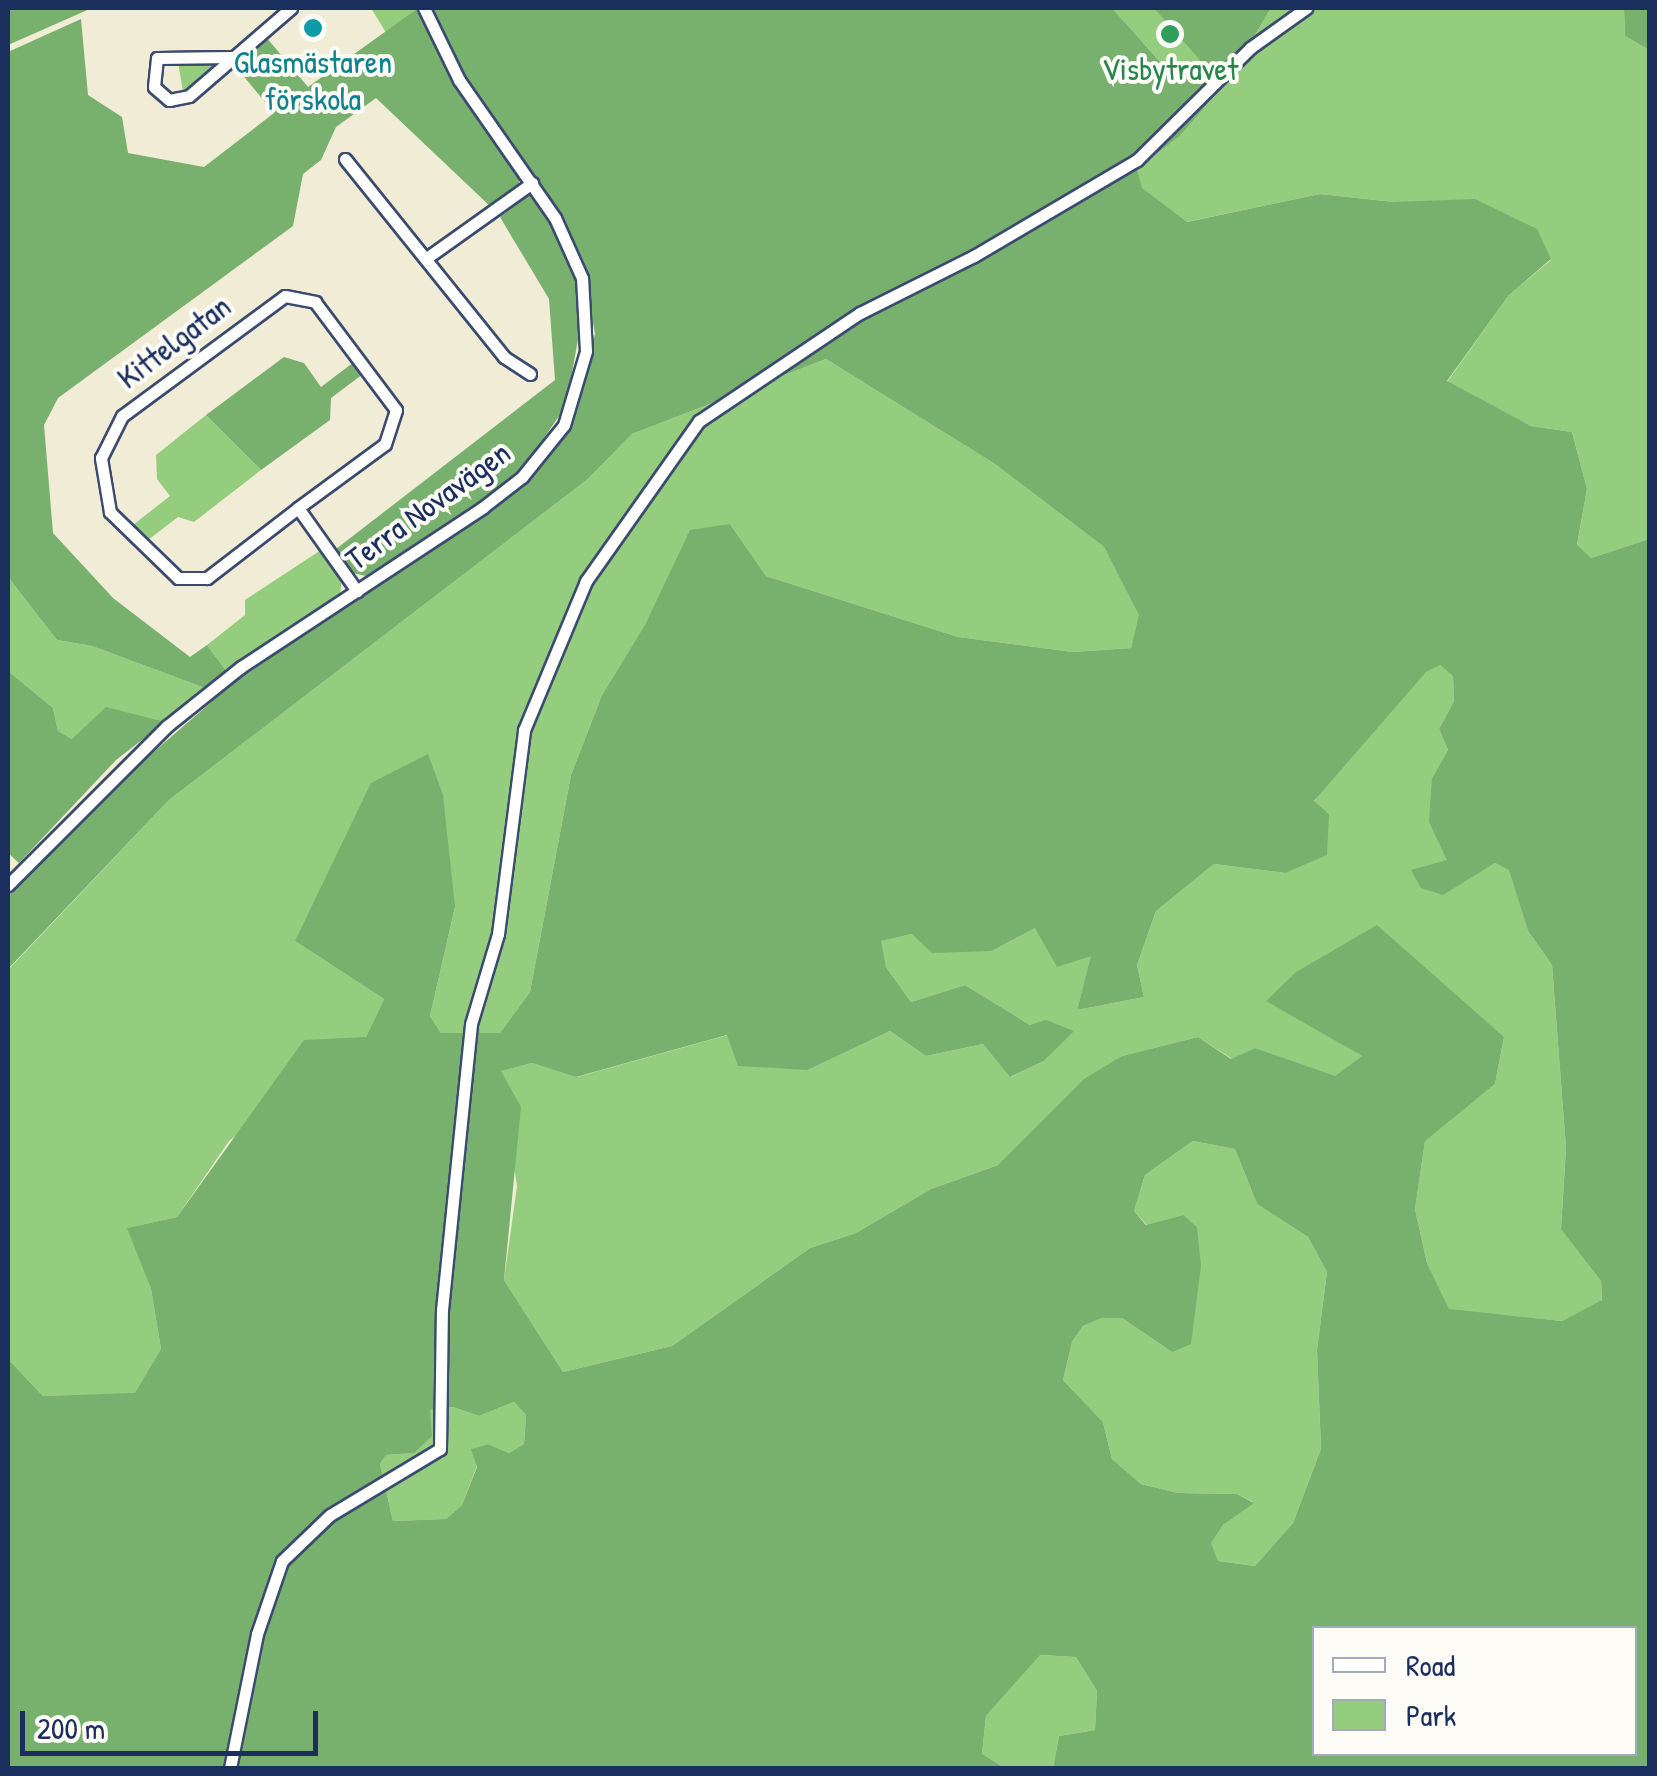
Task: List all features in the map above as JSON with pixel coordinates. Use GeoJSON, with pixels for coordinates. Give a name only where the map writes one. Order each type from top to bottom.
{"type":"FeatureCollection","features":[{"type":"Feature","properties":{"kind":"street"},"geometry":{"type":"LineString","coordinates":[[232,57],[158,58],[154,87],[179,101],[232,57],[291,8]]}},
{"type":"Feature","properties":{"kind":"street","name":"Terra Novavägen"},"geometry":{"type":"LineString","coordinates":[[8,885],[167,726],[522,477],[564,425],[586,352],[587,304],[571,248],[532,184],[459,80],[424,8]]}},
{"type":"Feature","properties":{"kind":"street"},"geometry":{"type":"LineString","coordinates":[[230,1768],[256,1634],[282,1560],[318,1523],[440,1449],[442,1310],[471,1024],[498,934],[524,730],[586,581],[699,421],[860,314],[974,256],[1137,160],[1250,48],[1306,8]]}},
{"type":"Feature","properties":{"kind":"street"},"geometry":{"type":"LineString","coordinates":[[345,159],[428,257],[504,358],[530,374]]}},
{"type":"Feature","properties":{"kind":"street"},"geometry":{"type":"LineString","coordinates":[[428,257],[532,184]]}},
{"type":"Feature","properties":{"kind":"street","name":"Kittelgatan"},"geometry":{"type":"LineString","coordinates":[[285,296],[316,302],[396,410],[385,444],[298,508],[206,578],[178,578],[110,512],[101,458],[122,416],[285,296]]}},
{"type":"Feature","properties":{"kind":"street"},"geometry":{"type":"LineString","coordinates":[[298,508],[358,591]]}},
{"type":"Feature","properties":{"kind":"green space"},"geometry":{"type":"Polygon","coordinates":[[[8,8],[92,8],[8,45],[8,8]]]}},
{"type":"Feature","properties":{"kind":"green space"},"geometry":{"type":"Polygon","coordinates":[[[371,8],[416,8],[417,9],[388,36],[371,8]]]}},
{"type":"Feature","properties":{"kind":"green space"},"geometry":{"type":"Polygon","coordinates":[[[428,8],[1112,8],[1178,82],[1200,60],[1154,8],[1271,8],[1229,79],[1180,136],[1137,169],[1142,188],[1187,222],[1320,194],[1394,202],[1475,199],[1537,229],[1551,259],[1509,295],[1447,381],[1531,426],[1572,432],[1587,489],[1577,545],[1591,558],[1649,539],[1649,1768],[1053,1768],[1059,1736],[1095,1730],[1097,1691],[1076,1657],[1040,1655],[986,1716],[982,1754],[1004,1768],[8,1768],[8,1359],[43,1396],[135,1393],[161,1349],[151,1289],[127,1228],[177,1217],[304,1040],[366,1037],[384,999],[295,941],[371,783],[428,754],[443,795],[455,907],[430,1016],[441,1033],[500,1033],[530,992],[571,775],[602,695],[646,623],[690,530],[730,524],[766,576],[958,637],[1073,652],[1131,648],[1139,615],[1104,547],[995,464],[826,359],[632,434],[588,479],[169,800],[8,969],[8,896],[127,775],[245,673],[525,484],[577,410],[595,334],[583,260],[543,188],[476,99],[428,8]],[[1440,665],[1426,672],[1314,801],[1329,814],[1327,855],[1285,873],[1214,864],[1156,911],[1137,965],[1144,997],[1077,1010],[1091,956],[1057,967],[1035,928],[992,951],[932,953],[912,934],[881,941],[886,967],[911,1002],[965,985],[1030,1025],[1046,1020],[1074,1031],[1044,1061],[1010,1077],[983,1044],[926,1056],[890,1031],[808,1070],[738,1066],[727,1035],[576,1077],[532,1063],[501,1071],[521,1107],[504,1280],[563,1372],[672,1346],[810,1248],[856,1233],[931,1189],[998,1165],[1084,1079],[1122,1056],[1198,1037],[1231,1059],[1255,1048],[1335,1076],[1362,1056],[1266,1001],[1296,972],[1377,925],[1504,1037],[1495,1084],[1425,1141],[1415,1209],[1427,1263],[1449,1309],[1562,1321],[1602,1300],[1601,1281],[1561,1229],[1566,1148],[1552,965],[1528,931],[1509,870],[1495,863],[1443,895],[1421,888],[1411,870],[1447,860],[1429,822],[1432,778],[1448,750],[1439,729],[1454,701],[1453,676],[1440,665]],[[1193,1141],[1145,1175],[1134,1211],[1146,1225],[1183,1215],[1197,1227],[1201,1266],[1191,1344],[1172,1352],[1122,1318],[1101,1318],[1083,1326],[1072,1342],[1063,1380],[1103,1422],[1112,1459],[1141,1484],[1178,1493],[1237,1494],[1254,1503],[1223,1525],[1211,1543],[1218,1561],[1255,1566],[1293,1523],[1321,1449],[1317,1350],[1327,1272],[1308,1237],[1257,1204],[1235,1149],[1193,1141]],[[514,1402],[479,1416],[453,1407],[430,1410],[432,1436],[414,1453],[386,1455],[380,1464],[393,1521],[446,1519],[462,1505],[477,1467],[471,1449],[488,1444],[509,1453],[524,1444],[526,1415],[514,1402]]]}},
{"type":"Feature","properties":{"kind":"green space","name":"Visbytravet"},"geometry":{"type":"Polygon","coordinates":[[[1112,8],[1206,8],[1201,61],[1178,82],[1112,8]]]}},
{"type":"Feature","properties":{"kind":"green space"},"geometry":{"type":"Polygon","coordinates":[[[1271,8],[1624,8],[1625,36],[1649,50],[1649,539],[1591,558],[1577,546],[1587,489],[1572,432],[1531,426],[1447,382],[1509,295],[1551,260],[1394,202],[1320,194],[1186,222],[1141,188],[1137,169],[1180,136],[1229,79],[1271,8]]]}},
{"type":"Feature","properties":{"kind":"green space"},"geometry":{"type":"Polygon","coordinates":[[[1624,8],[1649,8],[1649,50],[1625,36],[1624,8]]]}},
{"type":"Feature","properties":{"kind":"green space"},"geometry":{"type":"Polygon","coordinates":[[[417,9],[478,121],[519,178],[519,188],[492,208],[376,98],[336,127],[321,160],[303,174],[293,226],[58,398],[44,425],[53,533],[113,598],[190,657],[207,645],[227,672],[205,688],[92,646],[57,640],[8,577],[8,52],[81,19],[88,95],[122,117],[128,153],[204,167],[274,113],[232,62],[266,37],[308,87],[417,9]]]}},
{"type":"Feature","properties":{"kind":"green space"},"geometry":{"type":"Polygon","coordinates":[[[219,60],[186,92],[183,92],[178,62],[219,60]]]}},
{"type":"Feature","properties":{"kind":"green space"},"geometry":{"type":"Polygon","coordinates":[[[529,195],[565,241],[579,284],[582,317],[566,406],[526,464],[489,495],[366,576],[353,573],[336,549],[555,380],[549,299],[500,217],[529,195]]]}},
{"type":"Feature","properties":{"kind":"green space"},"geometry":{"type":"Polygon","coordinates":[[[284,357],[304,363],[321,387],[354,362],[363,374],[331,398],[330,420],[261,470],[206,415],[284,357]]]}},
{"type":"Feature","properties":{"kind":"green space"},"geometry":{"type":"Polygon","coordinates":[[[826,359],[995,464],[1104,547],[1140,615],[1131,648],[1073,652],[958,637],[766,576],[730,524],[646,623],[602,695],[571,775],[530,992],[500,1033],[441,1033],[430,1016],[455,907],[295,941],[384,999],[366,1037],[229,1141],[177,1217],[128,1228],[151,1289],[161,1349],[135,1394],[43,1396],[8,1359],[8,970],[169,800],[588,479],[632,434],[826,359]]]}},
{"type":"Feature","properties":{"kind":"green space"},"geometry":{"type":"Polygon","coordinates":[[[206,415],[261,470],[194,522],[178,517],[148,540],[133,525],[170,496],[157,479],[156,455],[206,415]]]}},
{"type":"Feature","properties":{"kind":"green space"},"geometry":{"type":"Polygon","coordinates":[[[321,550],[342,577],[340,596],[227,672],[207,645],[245,615],[245,600],[321,550]]]}},
{"type":"Feature","properties":{"kind":"green space"},"geometry":{"type":"Polygon","coordinates":[[[8,577],[57,640],[92,646],[205,688],[165,722],[72,739],[58,731],[53,708],[8,671],[8,577]]]}},
{"type":"Feature","properties":{"kind":"green space"},"geometry":{"type":"Polygon","coordinates":[[[1440,665],[1453,675],[1454,701],[1439,729],[1448,750],[1432,778],[1448,860],[1412,871],[1443,894],[1495,863],[1510,870],[1528,931],[1552,965],[1566,1148],[1561,1228],[1601,1281],[1602,1301],[1562,1321],[1449,1310],[1427,1263],[1415,1209],[1425,1140],[1495,1084],[1504,1037],[1445,989],[1267,1000],[1362,1056],[1335,1077],[1255,1048],[1232,1059],[1198,1037],[1122,1056],[998,1165],[931,1189],[856,1233],[810,1248],[672,1346],[563,1372],[504,1280],[517,1186],[500,1071],[532,1063],[577,1077],[728,1035],[808,1070],[890,1031],[926,1056],[983,1044],[1011,1077],[1044,1061],[1073,1031],[1030,1025],[965,985],[911,1002],[886,967],[880,941],[912,934],[992,951],[1035,928],[1092,955],[1077,1010],[1144,997],[1137,965],[1156,911],[1214,864],[1285,873],[1329,814],[1314,802],[1333,773],[1426,671],[1440,665]]]}},
{"type":"Feature","properties":{"kind":"green space"},"geometry":{"type":"Polygon","coordinates":[[[8,671],[53,708],[58,731],[72,739],[106,707],[165,722],[116,760],[19,863],[8,853],[8,671]]]}},
{"type":"Feature","properties":{"kind":"green space"},"geometry":{"type":"Polygon","coordinates":[[[1193,1141],[1235,1149],[1257,1204],[1308,1237],[1327,1272],[1317,1350],[1321,1449],[1293,1523],[1255,1566],[1218,1561],[1210,1544],[1223,1525],[1253,1502],[1237,1494],[1178,1493],[1141,1484],[1112,1459],[1103,1422],[1063,1380],[1072,1342],[1083,1326],[1101,1317],[1122,1318],[1172,1352],[1183,1215],[1147,1225],[1134,1211],[1145,1175],[1193,1141]]]}},
{"type":"Feature","properties":{"kind":"green space"},"geometry":{"type":"Polygon","coordinates":[[[514,1402],[526,1415],[524,1444],[509,1453],[488,1444],[472,1449],[477,1466],[462,1505],[446,1519],[393,1521],[380,1464],[386,1455],[414,1453],[430,1410],[453,1407],[479,1416],[514,1402]]]}},
{"type":"Feature","properties":{"kind":"green space"},"geometry":{"type":"Polygon","coordinates":[[[1039,1655],[1076,1657],[1097,1691],[1095,1730],[1059,1736],[1053,1768],[994,1767],[982,1754],[986,1716],[1039,1655]]]}},
{"type":"Feature","properties":{"kind":"place","name":"Glasmästaren förskola"},"geometry":{"type":"Point","coordinates":[313,28]}},
{"type":"Feature","properties":{"kind":"place","name":"Visbytravet"},"geometry":{"type":"Point","coordinates":[1170,34]}}]}
